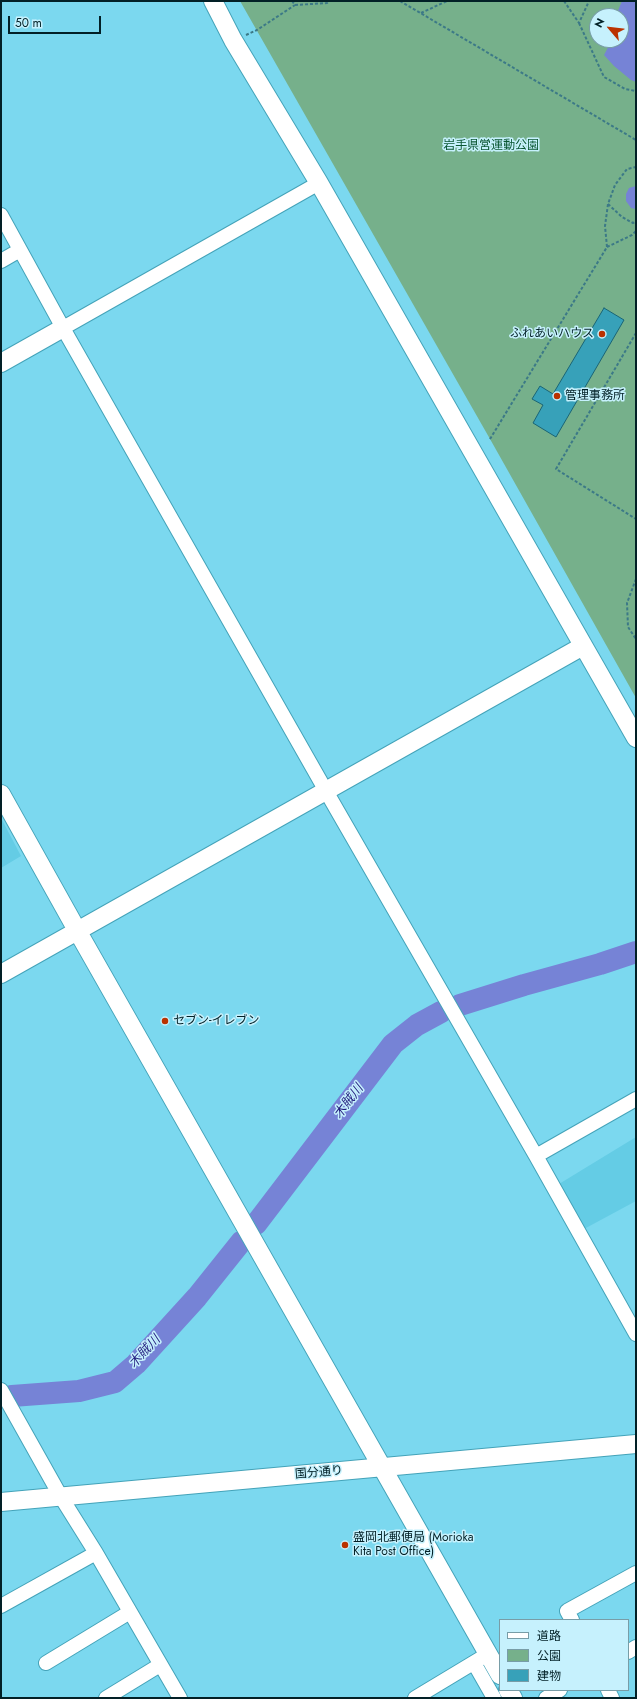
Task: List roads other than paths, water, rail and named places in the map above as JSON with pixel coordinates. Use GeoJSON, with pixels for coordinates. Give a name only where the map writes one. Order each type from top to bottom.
{"type":"FeatureCollection","features":[{"type":"Feature","properties":{"kind":"street"},"geometry":{"type":"LineString","coordinates":[[213,1],[234,40],[319,183],[636,738]]}},
{"type":"Feature","properties":{"kind":"street"},"geometry":{"type":"LineString","coordinates":[[1,363],[319,183]]}},
{"type":"Feature","properties":{"kind":"street"},"geometry":{"type":"LineString","coordinates":[[1,215],[63,328],[326,791],[536,1156],[636,1334]]}},
{"type":"Feature","properties":{"kind":"street"},"geometry":{"type":"LineString","coordinates":[[1,261],[20,250]]}},
{"type":"Feature","properties":{"kind":"street"},"geometry":{"type":"LineString","coordinates":[[1,974],[78,932],[583,646]]}},
{"type":"Feature","properties":{"kind":"street"},"geometry":{"type":"LineString","coordinates":[[1,794],[381,1468],[481,1658],[494,1698]]}},
{"type":"Feature","properties":{"kind":"street"},"geometry":{"type":"LineString","coordinates":[[536,1156],[636,1099]]}},
{"type":"Feature","properties":{"kind":"street"},"geometry":{"type":"LineString","coordinates":[[1,1390],[61,1497],[96,1553],[180,1698]]}},
{"type":"Feature","properties":{"kind":"street","name":"国分通り"},"geometry":{"type":"LineString","coordinates":[[1,1502],[636,1444]]}},
{"type":"Feature","properties":{"kind":"street"},"geometry":{"type":"LineString","coordinates":[[1,1606],[96,1553]]}},
{"type":"Feature","properties":{"kind":"street"},"geometry":{"type":"LineString","coordinates":[[571,1619],[567,1611],[636,1573]]}},
{"type":"Feature","properties":{"kind":"street"},"geometry":{"type":"LineString","coordinates":[[46,1663],[130,1612]]}},
{"type":"Feature","properties":{"kind":"street"},"geometry":{"type":"LineString","coordinates":[[481,1658],[499,1674]]}},
{"type":"Feature","properties":{"kind":"street"},"geometry":{"type":"LineString","coordinates":[[421,1696],[481,1658]]}},
{"type":"Feature","properties":{"kind":"street"},"geometry":{"type":"LineString","coordinates":[[106,1698],[160,1665]]}},
{"type":"Feature","properties":{"kind":"street"},"geometry":{"type":"LineString","coordinates":[[546,1698],[558,1691]]}},
{"type":"Feature","properties":{"kind":"waterway","name":"木賊川"},"geometry":{"type":"LineString","coordinates":[[460,1005],[636,952]]}},
{"type":"Feature","properties":{"kind":"waterway","name":"木賊川"},"geometry":{"type":"LineString","coordinates":[[256,1224],[393,1044],[417,1025],[441,1012]]}},
{"type":"Feature","properties":{"kind":"waterway","name":"木賊川"},"geometry":{"type":"LineString","coordinates":[[12,1396],[79,1391],[115,1382],[136,1364],[197,1297],[241,1242]]}},
{"type":"Feature","properties":{"kind":"place","name":"ふれあいハウス"},"geometry":{"type":"Point","coordinates":[602,334]}},
{"type":"Feature","properties":{"kind":"place","name":"管理事務所"},"geometry":{"type":"Point","coordinates":[557,396]}},
{"type":"Feature","properties":{"kind":"place","name":"セブン-イレブン"},"geometry":{"type":"Point","coordinates":[165,1021]}},
{"type":"Feature","properties":{"kind":"place","name":"盛岡北郵便局 (Morioka Kita Post Office)"},"geometry":{"type":"Point","coordinates":[345,1545]}},
{"type":"Feature","properties":{"kind":"park label","name":"岩手県営運動公園"},"geometry":{"type":"Point","coordinates":[491,146]}}]}
